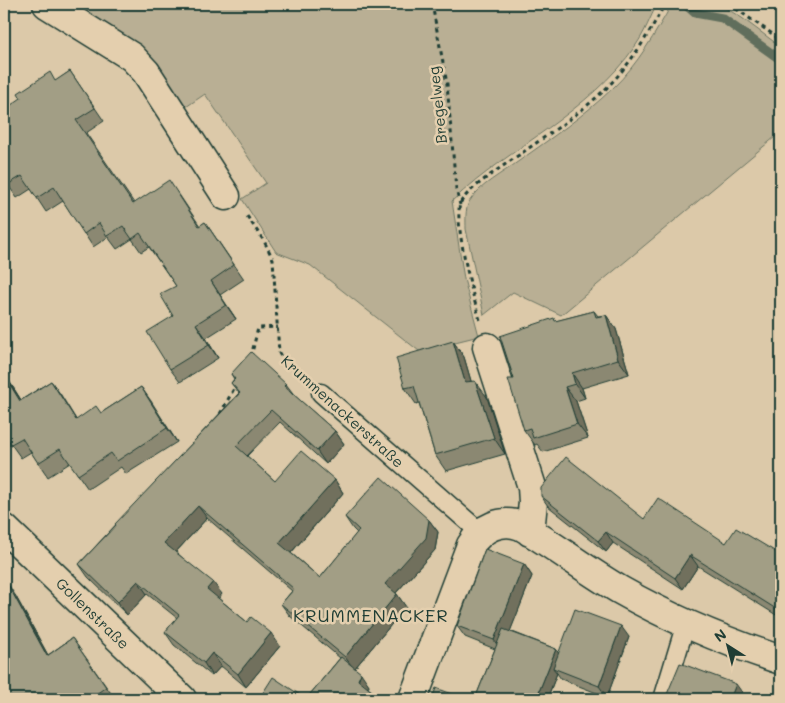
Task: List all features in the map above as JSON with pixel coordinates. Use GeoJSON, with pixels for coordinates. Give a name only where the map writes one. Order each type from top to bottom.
{"type":"FeatureCollection","features":[{"type":"Feature","properties":{"kind":"street"},"geometry":{"type":"LineString","coordinates":[[54,8],[137,62],[146,72],[226,196]]}},
{"type":"Feature","properties":{"kind":"street"},"geometry":{"type":"LineString","coordinates":[[487,347],[532,487],[533,502],[530,532]]}},
{"type":"Feature","properties":{"kind":"street"},"geometry":{"type":"LineString","coordinates":[[413,699],[473,541],[490,527],[506,523],[516,524],[530,532],[608,583],[651,607],[686,624],[781,660]]}},
{"type":"Feature","properties":{"kind":"street","name":"Gollenstraße"},"geometry":{"type":"LineString","coordinates":[[4,528],[182,699]]}},
{"type":"Feature","properties":{"kind":"lane","name":"Krummenackerstraße"},"geometry":{"type":"LineString","coordinates":[[321,393],[481,533]]}},
{"type":"Feature","properties":{"kind":"lane"},"geometry":{"type":"LineString","coordinates":[[663,699],[686,624]]}},
{"type":"Feature","properties":{"kind":"path","name":"Bregelweg"},"geometry":{"type":"LineString","coordinates":[[432,4],[447,84],[456,189],[460,205],[460,227],[469,277],[487,347]]}},
{"type":"Feature","properties":{"kind":"path"},"geometry":{"type":"LineString","coordinates":[[460,205],[467,194],[483,181],[555,130],[600,94],[638,52],[665,4]]}},
{"type":"Feature","properties":{"kind":"path"},"geometry":{"type":"LineString","coordinates":[[729,4],[781,40]]}},
{"type":"Feature","properties":{"kind":"path","name":"Krummenackerstraße"},"geometry":{"type":"LineString","coordinates":[[226,196],[237,200],[272,255],[280,356],[321,393]]}},
{"type":"Feature","properties":{"kind":"path"},"geometry":{"type":"LineString","coordinates":[[247,365],[258,328],[278,327]]}},
{"type":"Feature","properties":{"kind":"path"},"geometry":{"type":"LineString","coordinates":[[217,420],[239,381]]}},
{"type":"Feature","properties":{"kind":"shaded area"},"geometry":{"type":"Polygon","coordinates":[[[71,4],[657,4],[636,45],[617,69],[596,90],[573,110],[475,181],[452,201],[464,279],[479,336],[419,351],[310,265],[276,252],[242,199],[266,183],[205,94],[183,109],[71,4]]]}},
{"type":"Feature","properties":{"kind":"shaded area"},"geometry":{"type":"Polygon","coordinates":[[[672,4],[719,4],[742,18],[781,47],[781,132],[561,315],[513,292],[484,315],[466,229],[466,212],[469,202],[485,185],[591,108],[613,88],[638,59],[672,4]]]}},
{"type":"Feature","properties":{"kind":"building"},"geometry":{"type":"Polygon","coordinates":[[[70,71],[95,108],[76,120],[133,204],[169,180],[199,226],[205,222],[234,265],[211,281],[226,305],[196,324],[209,345],[170,369],[147,332],[173,316],[160,294],[176,286],[140,233],[132,239],[123,226],[107,236],[99,223],[84,234],[54,187],[37,198],[22,176],[7,185],[4,179],[4,110],[21,98],[18,93],[50,72],[55,81],[70,71]]]}},
{"type":"Feature","properties":{"kind":"building"},"geometry":{"type":"Polygon","coordinates":[[[594,311],[596,317],[606,315],[618,359],[572,373],[575,384],[565,387],[577,424],[533,438],[530,428],[524,430],[508,379],[514,379],[500,336],[554,318],[555,321],[594,311]]]}},
{"type":"Feature","properties":{"kind":"building"},"geometry":{"type":"Polygon","coordinates":[[[453,341],[465,382],[475,381],[494,438],[435,455],[414,386],[405,388],[396,358],[453,341]]]}},
{"type":"Feature","properties":{"kind":"building"},"geometry":{"type":"Polygon","coordinates":[[[251,352],[286,384],[284,386],[335,431],[317,451],[271,410],[236,446],[275,481],[301,451],[335,480],[279,543],[320,578],[359,530],[345,517],[381,477],[429,520],[426,538],[385,584],[397,594],[345,657],[281,604],[294,589],[198,506],[164,543],[213,582],[207,589],[247,622],[251,617],[271,633],[238,674],[212,653],[204,663],[165,632],[179,615],[138,581],[118,602],[79,564],[240,393],[231,383],[235,379],[231,374],[251,352]]]}},
{"type":"Feature","properties":{"kind":"building"},"geometry":{"type":"Polygon","coordinates":[[[4,375],[20,401],[51,381],[76,420],[96,406],[101,413],[141,387],[167,428],[117,461],[111,453],[78,475],[60,449],[38,463],[22,438],[11,444],[4,432],[4,375]]]}},
{"type":"Feature","properties":{"kind":"building"},"geometry":{"type":"Polygon","coordinates":[[[566,457],[644,519],[658,498],[726,543],[736,528],[781,555],[781,612],[690,555],[675,578],[606,532],[598,541],[541,496],[541,488],[566,457]]]}},
{"type":"Feature","properties":{"kind":"building"},"geometry":{"type":"Polygon","coordinates":[[[485,549],[524,564],[494,640],[457,626],[485,549]]]}},
{"type":"Feature","properties":{"kind":"building"},"geometry":{"type":"Polygon","coordinates":[[[6,581],[47,656],[72,638],[106,687],[89,699],[4,699],[4,582],[6,581]]]}},
{"type":"Feature","properties":{"kind":"building"},"geometry":{"type":"Polygon","coordinates":[[[575,609],[621,626],[599,686],[553,668],[575,609]]]}},
{"type":"Feature","properties":{"kind":"building"},"geometry":{"type":"Polygon","coordinates":[[[503,629],[556,649],[536,699],[475,699],[503,629]]]}},
{"type":"Feature","properties":{"kind":"building"},"geometry":{"type":"Polygon","coordinates":[[[341,657],[361,673],[358,680],[379,697],[376,699],[306,699],[341,657]]]}},
{"type":"Feature","properties":{"kind":"building"},"geometry":{"type":"Polygon","coordinates":[[[680,663],[736,684],[730,699],[665,699],[680,663]]]}},
{"type":"Feature","properties":{"kind":"building"},"geometry":{"type":"Polygon","coordinates":[[[273,677],[306,699],[259,699],[273,677]]]}},
{"type":"Feature","properties":{"kind":"building"},"geometry":{"type":"Polygon","coordinates":[[[436,688],[466,699],[432,699],[436,688]]]}},
{"type":"Feature","properties":{"kind":"waterway"},"geometry":{"type":"LineString","coordinates":[[687,6],[695,13],[722,18],[781,60]]}},
{"type":"Feature","properties":{"kind":"district","name":"KRUMMENACKER"},"geometry":{"type":"Point","coordinates":[371,615]}}]}
